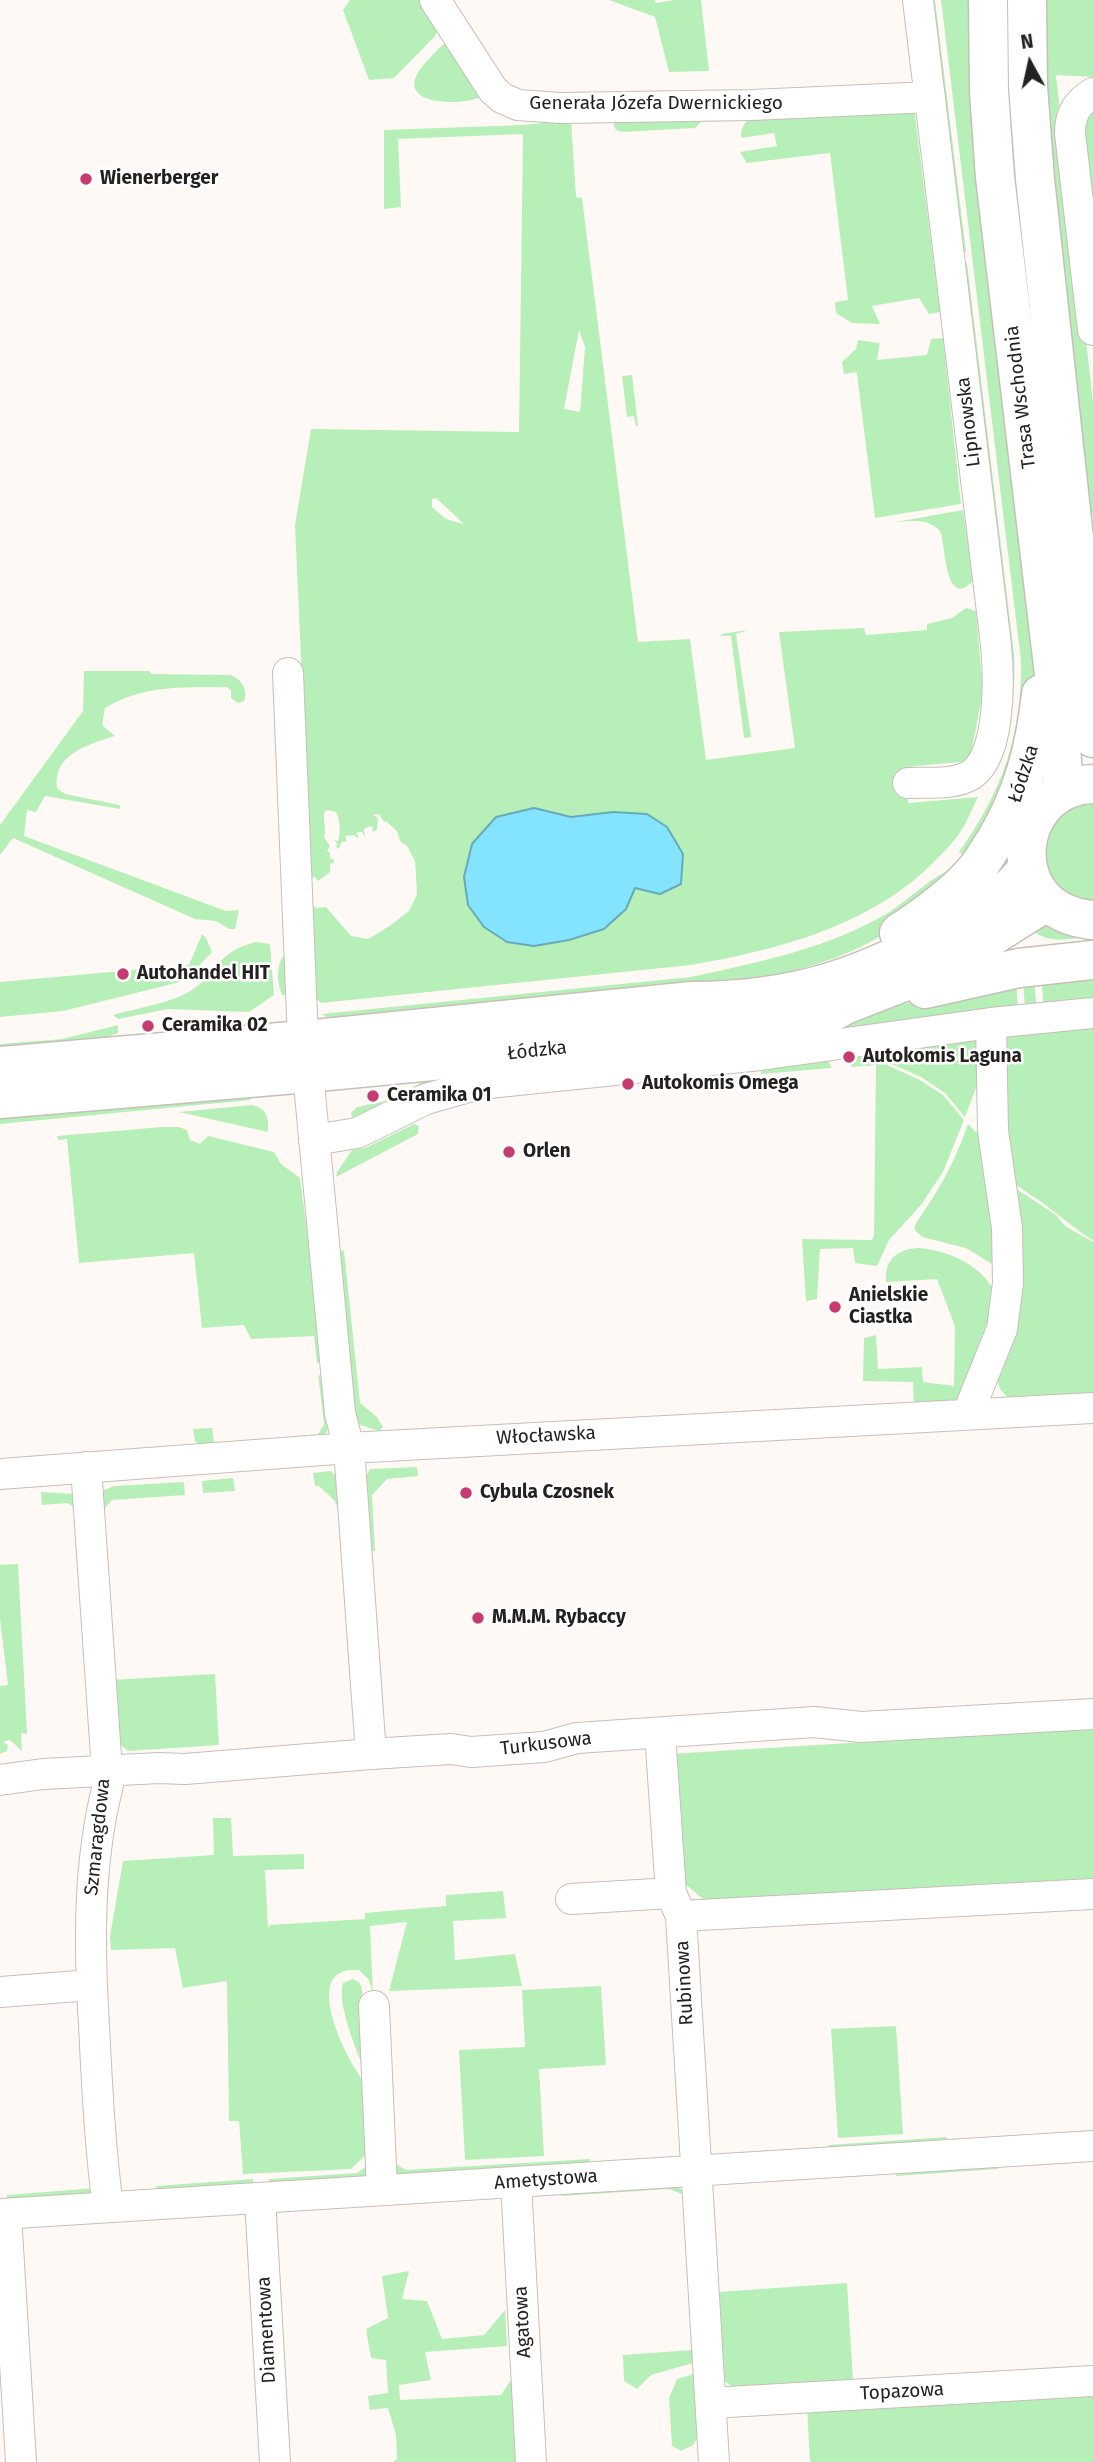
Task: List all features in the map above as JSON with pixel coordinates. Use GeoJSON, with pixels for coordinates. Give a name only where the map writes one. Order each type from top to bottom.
{"type":"FeatureCollection","features":[{"type":"Feature","properties":{"kind":"main road","name":"Trasa Wschodnia"},"geometry":{"type":"LineString","coordinates":[[988,0],[989,91],[995,177],[1060,725],[1063,780],[1077,789]]}},
{"type":"Feature","properties":{"kind":"main road","name":"Trasa Wschodnia"},"geometry":{"type":"LineString","coordinates":[[1027,0],[1028,87],[1035,179],[1093,738]]}},
{"type":"Feature","properties":{"kind":"main road","name":"Łódzka"},"geometry":{"type":"LineString","coordinates":[[692,1001],[719,992],[799,975],[852,957],[909,926],[974,872],[1014,806],[1034,749],[1042,690],[1040,559]]}},
{"type":"Feature","properties":{"kind":"main road"},"geometry":{"type":"LineString","coordinates":[[1082,612],[1093,656]]}},
{"type":"Feature","properties":{"kind":"main road"},"geometry":{"type":"LineString","coordinates":[[1077,789],[1043,807],[1028,842],[1028,867],[1034,886],[1046,902],[1067,915],[1093,920]]}},
{"type":"Feature","properties":{"kind":"main road","name":"Łódzka"},"geometry":{"type":"LineString","coordinates":[[0,1099],[692,1001],[736,1001],[795,993],[861,972],[910,951],[1006,891],[1028,867]]}},
{"type":"Feature","properties":{"kind":"main road","name":"Łódzka"},"geometry":{"type":"LineString","coordinates":[[0,1066],[306,1056],[682,1037],[763,1027],[832,1012],[919,976],[1009,927],[1046,902]]}},
{"type":"Feature","properties":{"kind":"main road"},"geometry":{"type":"LineString","coordinates":[[832,1012],[859,1008],[990,973],[1093,960]]}},
{"type":"Feature","properties":{"kind":"street","name":"Generała Józefa Dwernickiego"},"geometry":{"type":"LineString","coordinates":[[435,0],[493,90],[502,98],[518,105],[560,108],[752,105],[930,97]]}},
{"type":"Feature","properties":{"kind":"street","name":"Lipnowska"},"geometry":{"type":"LineString","coordinates":[[908,783],[955,781],[977,771],[984,761],[991,737],[998,693],[995,632],[918,0]]}},
{"type":"Feature","properties":{"kind":"street"},"geometry":{"type":"LineString","coordinates":[[1083,103],[1070,133],[1093,330]]}},
{"type":"Feature","properties":{"kind":"street"},"geometry":{"type":"LineString","coordinates":[[288,673],[306,1056],[340,1413],[349,1448],[371,1754]]}},
{"type":"Feature","properties":{"kind":"street"},"geometry":{"type":"LineString","coordinates":[[314,1140],[356,1133],[426,1099],[479,1084],[760,1055],[990,1023],[1093,1013]]}},
{"type":"Feature","properties":{"kind":"street"},"geometry":{"type":"LineString","coordinates":[[968,1413],[1002,1329],[1009,1283],[1007,1228],[993,1131],[990,1023]]}},
{"type":"Feature","properties":{"kind":"street","name":"Włocławska"},"geometry":{"type":"LineString","coordinates":[[0,1474],[349,1448],[1093,1408]]}},
{"type":"Feature","properties":{"kind":"street","name":"Szmaragdowa"},"geometry":{"type":"LineString","coordinates":[[86,1467],[108,1785],[102,1810],[91,1903],[95,2091],[108,2207]]}},
{"type":"Feature","properties":{"kind":"street","name":"Turkusowa"},"geometry":{"type":"LineString","coordinates":[[0,1780],[43,1774],[185,1769],[450,1749],[471,1752],[544,1747],[577,1738],[814,1722],[861,1727],[1093,1714]]}},
{"type":"Feature","properties":{"kind":"street"},"geometry":{"type":"LineString","coordinates":[[572,1899],[676,1904],[660,1733]]}},
{"type":"Feature","properties":{"kind":"street","name":"Rubinowa"},"geometry":{"type":"LineString","coordinates":[[714,2462],[676,1904],[1093,1894]]}},
{"type":"Feature","properties":{"kind":"street"},"geometry":{"type":"LineString","coordinates":[[0,1992],[91,1985]]}},
{"type":"Feature","properties":{"kind":"street"},"geometry":{"type":"LineString","coordinates":[[374,2006],[382,2190]]}},
{"type":"Feature","properties":{"kind":"street","name":"Ametystowa"},"geometry":{"type":"LineString","coordinates":[[3,2214],[1093,2146]]}},
{"type":"Feature","properties":{"kind":"street","name":"Agatowa"},"geometry":{"type":"LineString","coordinates":[[516,2182],[531,2462]]}},
{"type":"Feature","properties":{"kind":"street","name":"Diamentowa"},"geometry":{"type":"LineString","coordinates":[[260,2198],[275,2462]]}},
{"type":"Feature","properties":{"kind":"street"},"geometry":{"type":"LineString","coordinates":[[3,2214],[21,2462]]}},
{"type":"Feature","properties":{"kind":"street","name":"Topazowa"},"geometry":{"type":"LineString","coordinates":[[711,2403],[1093,2381]]}},
{"type":"Feature","properties":{"kind":"green space"},"geometry":{"type":"Polygon","coordinates":[[[350,0],[428,0],[439,27],[435,36],[394,78],[369,80],[343,10],[350,0]]]}},
{"type":"Feature","properties":{"kind":"green space"},"geometry":{"type":"Polygon","coordinates":[[[609,0],[654,0],[657,3],[701,0],[709,71],[669,72],[655,17],[609,0]]]}},
{"type":"Feature","properties":{"kind":"green space"},"geometry":{"type":"Polygon","coordinates":[[[929,0],[935,0],[966,252],[960,252],[929,0]]]}},
{"type":"Feature","properties":{"kind":"green space"},"geometry":{"type":"Polygon","coordinates":[[[941,0],[978,0],[1035,660],[1033,713],[970,861],[959,852],[987,807],[1006,762],[1018,714],[1021,661],[941,0]]]}},
{"type":"Feature","properties":{"kind":"green space"},"geometry":{"type":"Polygon","coordinates":[[[1046,0],[1093,0],[1093,77],[1056,75],[1093,402],[1093,515],[1076,458],[1038,75],[1046,0]]]}},
{"type":"Feature","properties":{"kind":"green space"},"geometry":{"type":"Polygon","coordinates":[[[450,41],[482,97],[454,102],[427,99],[418,93],[414,85],[417,74],[436,51],[450,41]]]}},
{"type":"Feature","properties":{"kind":"green space"},"geometry":{"type":"Polygon","coordinates":[[[914,109],[940,312],[929,314],[919,298],[872,306],[880,324],[852,323],[836,313],[835,302],[848,300],[830,153],[747,163],[740,152],[777,146],[774,133],[741,138],[742,129],[750,118],[914,109]]]}},
{"type":"Feature","properties":{"kind":"green space"},"geometry":{"type":"Polygon","coordinates":[[[1093,110],[1093,248],[1082,126],[1093,110]]]}},
{"type":"Feature","properties":{"kind":"green space"},"geometry":{"type":"Polygon","coordinates":[[[705,118],[695,128],[622,132],[615,129],[614,124],[614,122],[705,118]]]}},
{"type":"Feature","properties":{"kind":"green space"},"geometry":{"type":"Polygon","coordinates":[[[571,120],[576,197],[582,198],[638,642],[690,639],[706,760],[795,748],[779,632],[864,628],[866,635],[927,630],[927,624],[952,618],[966,608],[976,611],[983,691],[971,754],[968,760],[960,762],[906,767],[908,803],[978,797],[954,841],[908,885],[851,919],[789,943],[691,965],[321,1003],[316,998],[311,905],[317,908],[326,907],[351,936],[368,939],[409,911],[417,894],[415,861],[407,846],[400,841],[397,831],[384,822],[379,814],[373,815],[378,818],[377,830],[372,832],[373,827],[370,826],[364,829],[365,837],[362,832],[356,834],[359,837],[357,838],[354,835],[345,836],[347,841],[341,842],[337,849],[338,845],[334,840],[338,841],[340,834],[336,812],[324,812],[324,837],[330,846],[327,851],[330,853],[330,859],[333,859],[333,856],[334,863],[330,864],[330,872],[318,881],[314,876],[311,880],[295,525],[311,429],[519,432],[523,134],[398,139],[401,207],[384,209],[384,130],[524,125],[571,120]],[[579,330],[564,409],[580,412],[585,347],[579,330]],[[436,498],[432,499],[432,507],[446,519],[463,524],[463,523],[436,498]]]}},
{"type":"Feature","properties":{"kind":"green space"},"geometry":{"type":"Polygon","coordinates":[[[960,263],[967,263],[1014,654],[1012,708],[1001,761],[997,758],[960,263]]]}},
{"type":"Feature","properties":{"kind":"green space"},"geometry":{"type":"Polygon","coordinates":[[[943,338],[961,504],[875,518],[857,374],[844,374],[842,362],[856,349],[858,340],[880,343],[877,360],[927,355],[931,339],[943,338]]]}},
{"type":"Feature","properties":{"kind":"green space"},"geometry":{"type":"Polygon","coordinates":[[[632,375],[638,426],[634,416],[627,417],[622,376],[632,375]]]}},
{"type":"Feature","properties":{"kind":"green space"},"geometry":{"type":"Polygon","coordinates":[[[963,510],[973,581],[964,588],[956,588],[948,572],[940,531],[925,522],[896,522],[963,510]]]}},
{"type":"Feature","properties":{"kind":"green space"},"geometry":{"type":"Polygon","coordinates":[[[748,630],[736,634],[751,737],[744,738],[731,636],[721,634],[748,630]]]}},
{"type":"Feature","properties":{"kind":"green space"},"geometry":{"type":"Polygon","coordinates":[[[84,671],[230,675],[243,685],[245,697],[244,701],[238,703],[231,698],[231,690],[226,687],[164,689],[135,695],[105,708],[102,725],[115,736],[84,747],[67,759],[60,767],[57,788],[65,794],[120,805],[120,809],[45,796],[36,812],[27,810],[24,836],[226,911],[239,910],[235,929],[229,929],[216,921],[195,919],[13,838],[0,855],[0,825],[83,711],[84,671]]]}},
{"type":"Feature","properties":{"kind":"green space"},"geometry":{"type":"Polygon","coordinates":[[[1093,801],[1093,905],[1074,903],[1046,879],[1046,827],[1056,814],[1093,801]]]}},
{"type":"Feature","properties":{"kind":"green space"},"geometry":{"type":"Polygon","coordinates":[[[951,872],[918,905],[884,934],[831,959],[774,975],[736,983],[331,1021],[322,1014],[691,977],[743,966],[819,944],[868,924],[951,872]]]}},
{"type":"Feature","properties":{"kind":"green space"},"geometry":{"type":"Polygon","coordinates":[[[1054,924],[1093,936],[1050,939],[1029,926],[1054,924]]]}},
{"type":"Feature","properties":{"kind":"green space"},"geometry":{"type":"Polygon","coordinates":[[[202,934],[212,952],[180,982],[63,1011],[0,1017],[0,982],[189,965],[202,934]]]}},
{"type":"Feature","properties":{"kind":"green space"},"geometry":{"type":"Polygon","coordinates":[[[256,942],[270,944],[274,995],[249,1012],[168,1009],[118,1019],[113,1015],[180,997],[197,986],[232,952],[256,942]]]}},
{"type":"Feature","properties":{"kind":"green space"},"geometry":{"type":"Polygon","coordinates":[[[283,956],[287,960],[291,996],[282,995],[279,985],[278,970],[283,956]]]}},
{"type":"Feature","properties":{"kind":"green space"},"geometry":{"type":"Polygon","coordinates":[[[1093,969],[1093,1006],[1044,1011],[1041,975],[1093,969]]]}},
{"type":"Feature","properties":{"kind":"green space"},"geometry":{"type":"Polygon","coordinates":[[[1016,980],[1018,1009],[412,1096],[406,1091],[429,1078],[771,1040],[950,991],[1016,980]]]}},
{"type":"Feature","properties":{"kind":"green space"},"geometry":{"type":"Polygon","coordinates":[[[1023,980],[1034,980],[1037,1011],[1025,1009],[1023,980]]]}},
{"type":"Feature","properties":{"kind":"green space"},"geometry":{"type":"Polygon","coordinates":[[[186,1022],[240,1024],[248,1028],[248,1033],[177,1030],[179,1025],[186,1022]]]}},
{"type":"Feature","properties":{"kind":"green space"},"geometry":{"type":"Polygon","coordinates":[[[118,1025],[118,1033],[82,1046],[0,1054],[0,1044],[62,1039],[118,1025]]]}},
{"type":"Feature","properties":{"kind":"green space"},"geometry":{"type":"Polygon","coordinates":[[[1093,1027],[1093,1240],[1003,1174],[999,1050],[1007,1049],[1006,1036],[1093,1027]]]}},
{"type":"Feature","properties":{"kind":"green space"},"geometry":{"type":"Polygon","coordinates":[[[980,1037],[982,1072],[965,1117],[945,1093],[921,1077],[866,1053],[980,1037]]]}},
{"type":"Feature","properties":{"kind":"green space"},"geometry":{"type":"Polygon","coordinates":[[[863,1054],[920,1080],[943,1095],[964,1120],[943,1172],[921,1205],[889,1240],[877,1266],[855,1263],[853,1248],[820,1249],[817,1299],[806,1301],[802,1239],[872,1240],[874,1235],[876,1065],[851,1067],[854,1055],[863,1054]]]}},
{"type":"Feature","properties":{"kind":"green space"},"geometry":{"type":"Polygon","coordinates":[[[827,1059],[832,1068],[761,1074],[761,1069],[827,1059]]]}},
{"type":"Feature","properties":{"kind":"green space"},"geometry":{"type":"Polygon","coordinates":[[[402,1093],[407,1099],[353,1124],[351,1113],[357,1107],[387,1101],[402,1093]]]}},
{"type":"Feature","properties":{"kind":"green space"},"geometry":{"type":"Polygon","coordinates":[[[255,1096],[250,1100],[0,1124],[0,1114],[255,1096]]]}},
{"type":"Feature","properties":{"kind":"green space"},"geometry":{"type":"Polygon","coordinates":[[[252,1105],[266,1114],[268,1132],[179,1112],[252,1105]]]}},
{"type":"Feature","properties":{"kind":"green space"},"geometry":{"type":"Polygon","coordinates":[[[414,1124],[419,1126],[418,1134],[336,1177],[352,1150],[365,1148],[414,1124]]]}},
{"type":"Feature","properties":{"kind":"green space"},"geometry":{"type":"Polygon","coordinates":[[[968,1124],[979,1135],[991,1156],[995,1266],[966,1248],[922,1237],[914,1229],[946,1175],[968,1124]]]}},
{"type":"Feature","properties":{"kind":"green space"},"geometry":{"type":"Polygon","coordinates":[[[162,1127],[187,1130],[190,1140],[200,1144],[208,1136],[274,1152],[281,1164],[300,1178],[324,1362],[317,1363],[314,1336],[251,1339],[244,1325],[202,1328],[194,1253],[79,1263],[67,1139],[58,1140],[57,1136],[162,1127]]]}},
{"type":"Feature","properties":{"kind":"green space"},"geometry":{"type":"Polygon","coordinates":[[[1003,1178],[1056,1215],[1065,1226],[1093,1242],[1093,1401],[1009,1399],[1000,1389],[996,1375],[1003,1178]]]}},
{"type":"Feature","properties":{"kind":"green space"},"geometry":{"type":"Polygon","coordinates":[[[919,1248],[966,1262],[985,1278],[998,1298],[964,1404],[914,1408],[913,1382],[863,1381],[864,1338],[876,1335],[878,1369],[922,1367],[923,1382],[954,1386],[955,1326],[937,1279],[886,1282],[890,1261],[905,1250],[919,1248]]]}},
{"type":"Feature","properties":{"kind":"green space"},"geometry":{"type":"Polygon","coordinates":[[[344,1250],[360,1403],[377,1417],[383,1427],[379,1431],[360,1425],[352,1415],[340,1252],[344,1250]]]}},
{"type":"Feature","properties":{"kind":"green space"},"geometry":{"type":"Polygon","coordinates":[[[318,1374],[324,1385],[329,1410],[329,1426],[320,1440],[199,1445],[195,1441],[193,1429],[212,1428],[214,1443],[317,1436],[324,1424],[318,1374]]]}},
{"type":"Feature","properties":{"kind":"green space"},"geometry":{"type":"Polygon","coordinates":[[[417,1467],[418,1476],[387,1479],[372,1495],[375,1551],[372,1551],[366,1476],[370,1469],[417,1467]]]}},
{"type":"Feature","properties":{"kind":"green space"},"geometry":{"type":"Polygon","coordinates":[[[331,1471],[336,1476],[339,1505],[319,1486],[315,1486],[313,1473],[331,1471]]]}},
{"type":"Feature","properties":{"kind":"green space"},"geometry":{"type":"Polygon","coordinates":[[[233,1478],[235,1491],[203,1493],[202,1481],[233,1478]]]}},
{"type":"Feature","properties":{"kind":"green space"},"geometry":{"type":"Polygon","coordinates":[[[184,1482],[185,1495],[112,1500],[101,1513],[99,1492],[114,1486],[184,1482]]]}},
{"type":"Feature","properties":{"kind":"green space"},"geometry":{"type":"Polygon","coordinates":[[[41,1492],[75,1494],[76,1509],[68,1503],[42,1505],[41,1492]]]}},
{"type":"Feature","properties":{"kind":"green space"},"geometry":{"type":"Polygon","coordinates":[[[18,1564],[27,1734],[21,1733],[22,1751],[10,1740],[3,1742],[8,1745],[7,1751],[0,1754],[0,1686],[8,1685],[0,1619],[0,1565],[18,1564]]]}},
{"type":"Feature","properties":{"kind":"green space"},"geometry":{"type":"Polygon","coordinates":[[[215,1674],[219,1745],[128,1751],[114,1739],[111,1680],[215,1674]]]}},
{"type":"Feature","properties":{"kind":"green space"},"geometry":{"type":"Polygon","coordinates":[[[1093,1728],[1093,1882],[709,1904],[678,1878],[670,1754],[1093,1728]]]}},
{"type":"Feature","properties":{"kind":"green space"},"geometry":{"type":"Polygon","coordinates":[[[213,1818],[231,1818],[233,1856],[304,1854],[304,1869],[265,1870],[268,1929],[270,1925],[365,1919],[365,1913],[446,1906],[446,1895],[503,1891],[506,1918],[453,1921],[455,1960],[515,1954],[522,1986],[389,1991],[407,1922],[370,1926],[373,1994],[369,1980],[359,1970],[343,1972],[334,1978],[330,1989],[332,2017],[350,2060],[365,2086],[369,2104],[371,2150],[351,2169],[243,2174],[239,2121],[229,2121],[227,1981],[183,1988],[175,1948],[111,1950],[110,1936],[123,1861],[214,1855],[213,1818]]]}},
{"type":"Feature","properties":{"kind":"green space"},"geometry":{"type":"Polygon","coordinates":[[[353,1979],[359,1982],[362,1988],[366,2072],[353,2041],[342,2002],[343,1983],[353,1979]]]}},
{"type":"Feature","properties":{"kind":"green space"},"geometry":{"type":"Polygon","coordinates":[[[601,1986],[606,2065],[539,2069],[544,2156],[465,2160],[459,2050],[525,2047],[522,1990],[601,1986]]]}},
{"type":"Feature","properties":{"kind":"green space"},"geometry":{"type":"Polygon","coordinates":[[[896,2026],[903,2134],[838,2138],[831,2029],[896,2026]]]}},
{"type":"Feature","properties":{"kind":"green space"},"geometry":{"type":"Polygon","coordinates":[[[947,2137],[947,2141],[829,2149],[828,2145],[947,2137]]]}},
{"type":"Feature","properties":{"kind":"green space"},"geometry":{"type":"Polygon","coordinates":[[[590,2159],[590,2163],[399,2175],[393,2162],[406,2170],[590,2159]]]}},
{"type":"Feature","properties":{"kind":"green space"},"geometry":{"type":"Polygon","coordinates":[[[371,2163],[368,2176],[362,2180],[269,2183],[269,2179],[357,2173],[371,2163]]]}},
{"type":"Feature","properties":{"kind":"green space"},"geometry":{"type":"Polygon","coordinates":[[[998,2166],[998,2169],[896,2176],[899,2168],[998,2166]]]}},
{"type":"Feature","properties":{"kind":"green space"},"geometry":{"type":"Polygon","coordinates":[[[253,2179],[253,2184],[157,2190],[156,2186],[253,2179]]]}},
{"type":"Feature","properties":{"kind":"green space"},"geometry":{"type":"Polygon","coordinates":[[[676,2184],[687,2196],[669,2189],[562,2196],[562,2193],[676,2184]]]}},
{"type":"Feature","properties":{"kind":"green space"},"geometry":{"type":"Polygon","coordinates":[[[96,2188],[90,2196],[7,2199],[7,2195],[96,2188]]]}},
{"type":"Feature","properties":{"kind":"green space"},"geometry":{"type":"Polygon","coordinates":[[[409,2271],[402,2299],[427,2301],[442,2339],[484,2335],[505,2310],[507,2346],[425,2352],[431,2380],[399,2385],[400,2400],[501,2395],[513,2377],[518,2462],[393,2462],[397,2459],[396,2435],[388,2408],[370,2410],[368,2396],[388,2393],[386,2360],[371,2358],[366,2329],[388,2318],[382,2276],[409,2271]]]}},
{"type":"Feature","properties":{"kind":"green space"},"geometry":{"type":"Polygon","coordinates":[[[847,2283],[853,2380],[732,2387],[722,2379],[718,2292],[847,2283]]]}},
{"type":"Feature","properties":{"kind":"green space"},"geometry":{"type":"Polygon","coordinates":[[[692,2350],[693,2363],[651,2375],[637,2389],[624,2381],[623,2355],[692,2350]]]}},
{"type":"Feature","properties":{"kind":"green space"},"geometry":{"type":"Polygon","coordinates":[[[694,2374],[697,2439],[693,2445],[681,2451],[672,2446],[669,2398],[677,2379],[694,2374]]]}},
{"type":"Feature","properties":{"kind":"green space"},"geometry":{"type":"Polygon","coordinates":[[[1093,2389],[1093,2462],[810,2462],[807,2406],[1093,2389]]]}},
{"type":"Feature","properties":{"kind":"water"},"geometry":{"type":"Polygon","coordinates":[[[534,808],[571,817],[613,812],[647,814],[667,827],[683,854],[681,884],[660,894],[635,888],[626,909],[604,929],[569,940],[534,946],[507,942],[484,927],[468,905],[464,877],[472,844],[496,817],[534,808]]]}},
{"type":"Feature","properties":{"kind":"place","name":"Wienerberger"},"geometry":{"type":"Point","coordinates":[86,179]}},
{"type":"Feature","properties":{"kind":"place","name":"Autohandel HIT"},"geometry":{"type":"Point","coordinates":[123,974]}},
{"type":"Feature","properties":{"kind":"place","name":"Ceramika 02"},"geometry":{"type":"Point","coordinates":[148,1026]}},
{"type":"Feature","properties":{"kind":"place","name":"Autokomis Laguna"},"geometry":{"type":"Point","coordinates":[849,1057]}},
{"type":"Feature","properties":{"kind":"place","name":"Autokomis Omega"},"geometry":{"type":"Point","coordinates":[628,1084]}},
{"type":"Feature","properties":{"kind":"place","name":"Ceramika 01"},"geometry":{"type":"Point","coordinates":[373,1096]}},
{"type":"Feature","properties":{"kind":"place","name":"Orlen"},"geometry":{"type":"Point","coordinates":[509,1152]}},
{"type":"Feature","properties":{"kind":"place","name":"Anielskie Ciastka"},"geometry":{"type":"Point","coordinates":[835,1307]}},
{"type":"Feature","properties":{"kind":"place","name":"Cybula Czosnek"},"geometry":{"type":"Point","coordinates":[466,1493]}},
{"type":"Feature","properties":{"kind":"place","name":"M.M.M. Rybaccy"},"geometry":{"type":"Point","coordinates":[478,1618]}}]}
